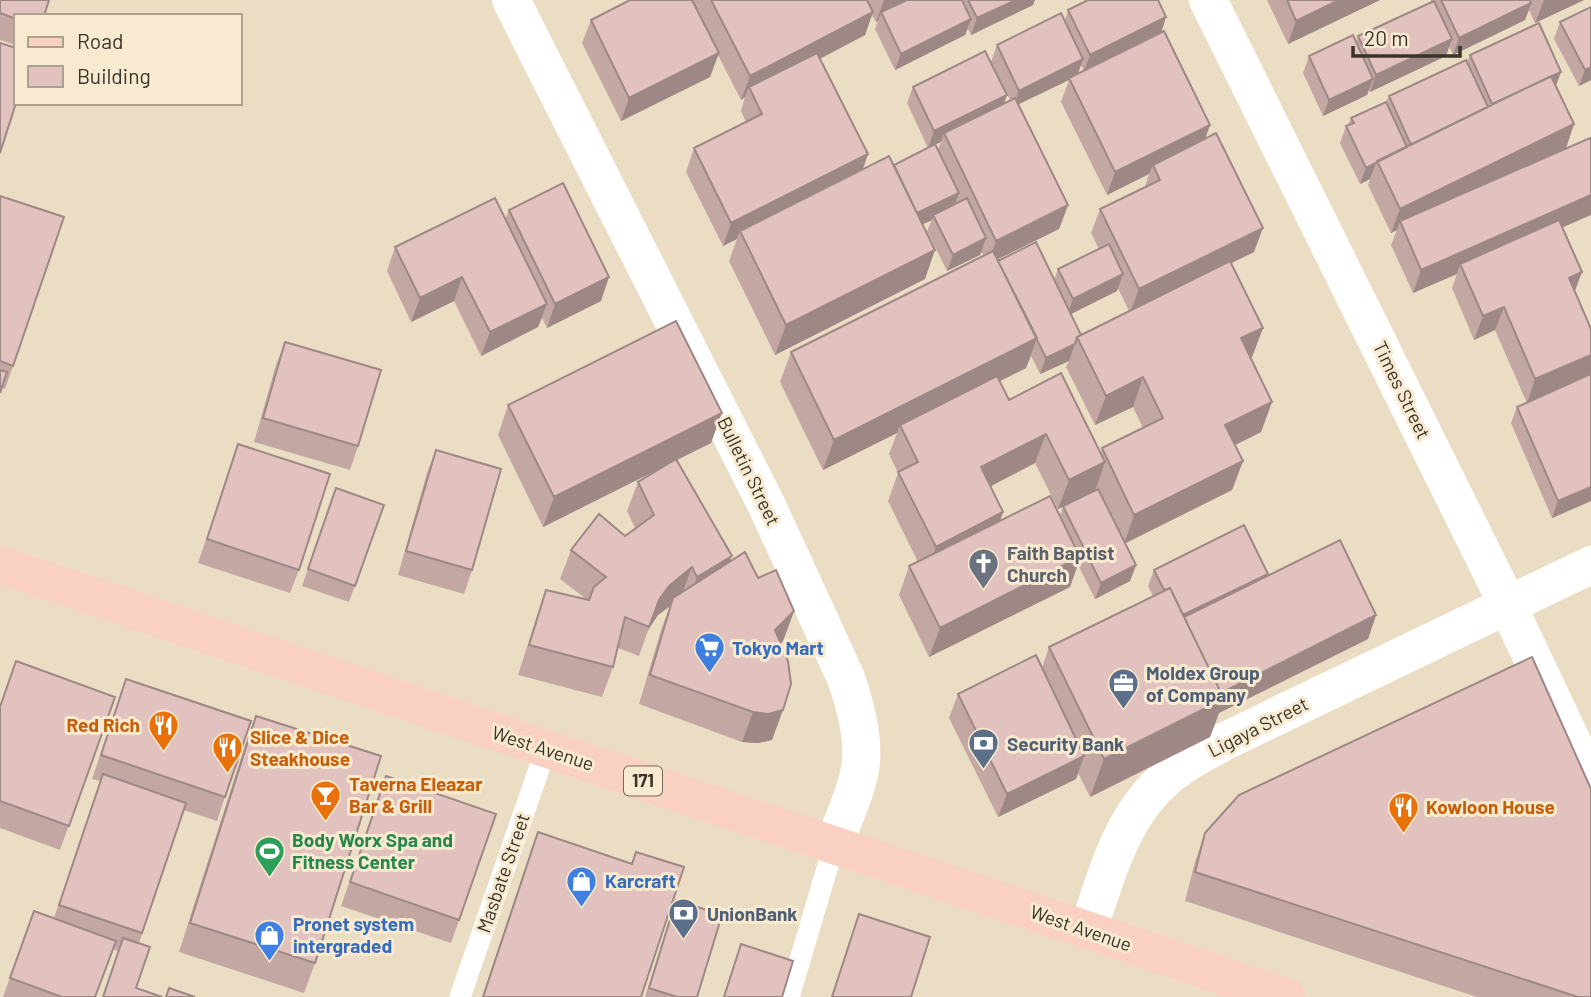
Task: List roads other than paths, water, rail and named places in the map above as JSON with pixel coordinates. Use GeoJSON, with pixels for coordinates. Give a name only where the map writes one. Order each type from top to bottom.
{"type":"FeatureCollection","features":[{"type":"Feature","properties":{"kind":"main road","name":"West Avenue"},"geometry":{"type":"LineString","coordinates":[[0,565],[1286,997]]}},
{"type":"Feature","properties":{"kind":"street","name":"Bulletin Street"},"geometry":{"type":"LineString","coordinates":[[511,0],[766,506],[846,678],[860,731],[861,763],[834,845]]}},
{"type":"Feature","properties":{"kind":"street","name":"Times Street"},"geometry":{"type":"LineString","coordinates":[[1208,0],[1508,606],[1591,782]]}},
{"type":"Feature","properties":{"kind":"street","name":"Ligaya Street"},"geometry":{"type":"LineString","coordinates":[[1088,930],[1130,819],[1151,792],[1178,768],[1222,743],[1591,565]]}},
{"type":"Feature","properties":{"kind":"lane","name":"Masbate Street"},"geometry":{"type":"LineString","coordinates":[[460,997],[546,749]]}},
{"type":"Feature","properties":{"kind":"lane"},"geometry":{"type":"LineString","coordinates":[[789,997],[834,845]]}},
{"type":"Feature","properties":{"kind":"place","name":"Faith Baptist Church"},"geometry":{"type":"Point","coordinates":[984,591]}},
{"type":"Feature","properties":{"kind":"place","name":"Tokyo Mart"},"geometry":{"type":"Point","coordinates":[709,675]}},
{"type":"Feature","properties":{"kind":"place","name":"Moldex Group of Company"},"geometry":{"type":"Point","coordinates":[1123,711]}},
{"type":"Feature","properties":{"kind":"place","name":"Red Rich"},"geometry":{"type":"Point","coordinates":[163,752]}},
{"type":"Feature","properties":{"kind":"place","name":"Security Bank"},"geometry":{"type":"Point","coordinates":[984,771]}},
{"type":"Feature","properties":{"kind":"place","name":"Slice & Dice Steakhouse"},"geometry":{"type":"Point","coordinates":[227,775]}},
{"type":"Feature","properties":{"kind":"place","name":"Taverna Eleazar Bar & Grill"},"geometry":{"type":"Point","coordinates":[326,822]}},
{"type":"Feature","properties":{"kind":"place","name":"Kowloon House"},"geometry":{"type":"Point","coordinates":[1403,834]}},
{"type":"Feature","properties":{"kind":"place","name":"Body Worx Spa and Fitness Center"},"geometry":{"type":"Point","coordinates":[269,878]}},
{"type":"Feature","properties":{"kind":"place","name":"Karcraft"},"geometry":{"type":"Point","coordinates":[582,908]}},
{"type":"Feature","properties":{"kind":"place","name":"UnionBank"},"geometry":{"type":"Point","coordinates":[684,941]}},
{"type":"Feature","properties":{"kind":"place","name":"Pronet system intergraded"},"geometry":{"type":"Point","coordinates":[270,962]}}]}
